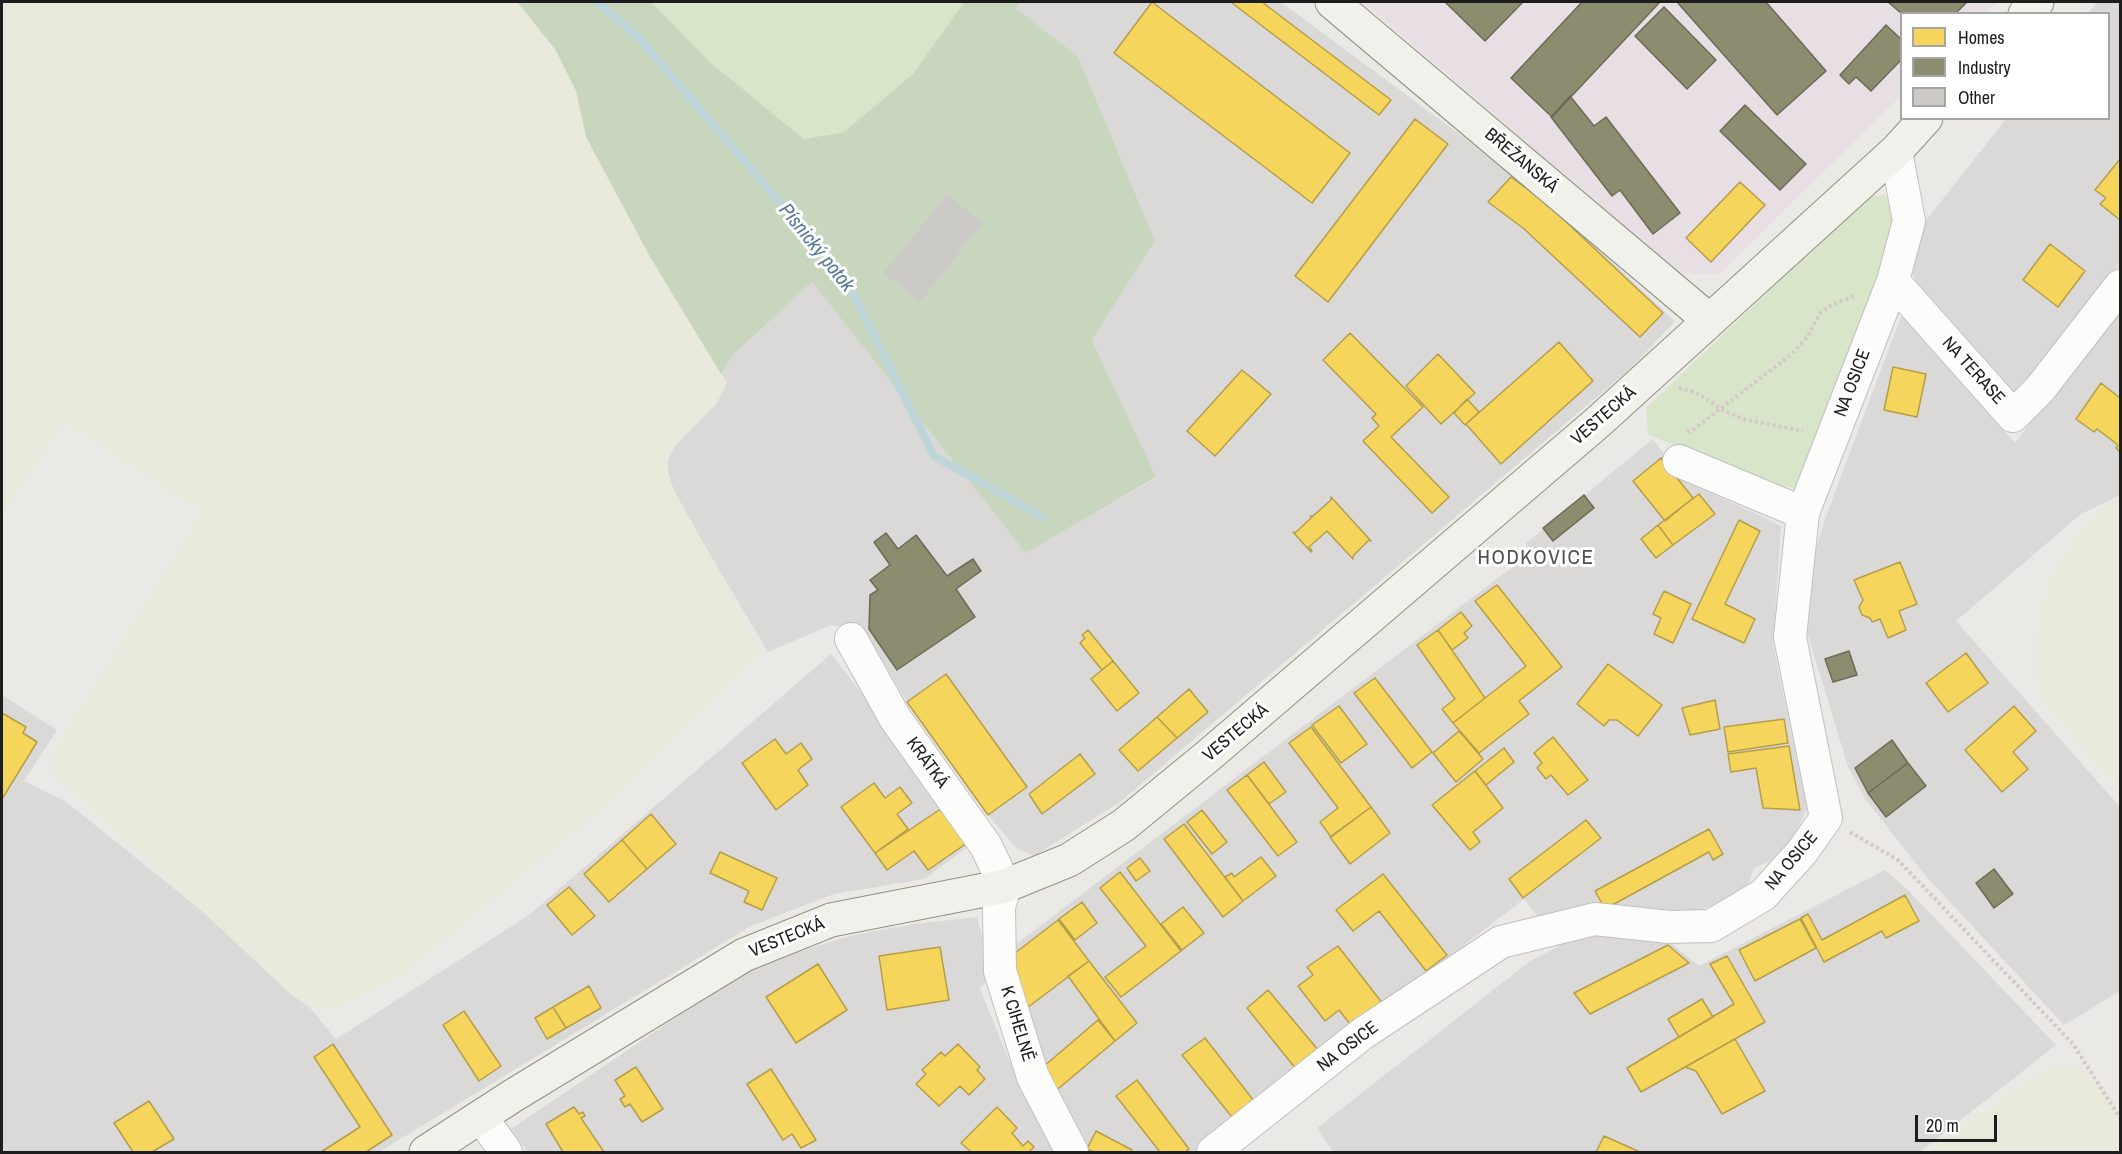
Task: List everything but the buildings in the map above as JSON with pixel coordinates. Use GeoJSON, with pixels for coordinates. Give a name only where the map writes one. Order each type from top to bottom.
{"type":"FeatureCollection","features":[{"type":"Feature","properties":{"kind":"street","name":"BŘEŽANSKÁ"},"geometry":{"type":"LineString","coordinates":[[1332,2],[1709,321]]}},
{"type":"Feature","properties":{"kind":"street","name":"VESTECKÁ"},"geometry":{"type":"LineString","coordinates":[[426,1152],[514,1095],[744,955],[831,920],[1005,886],[1069,860],[1124,825],[1226,741],[1644,381],[1896,151],[1924,120]]}},
{"type":"Feature","properties":{"kind":"street","name":"NA OSICE"},"geometry":{"type":"LineString","coordinates":[[1213,1152],[1362,1034],[1501,942],[1595,919],[1669,927],[1711,926],[1763,895],[1802,852],[1826,818],[1790,637],[1803,513],[1889,290],[1909,221],[1896,151]]}},
{"type":"Feature","properties":{"kind":"street","name":"NA TERASE"},"geometry":{"type":"LineString","coordinates":[[1889,290],[2013,416],[2040,389],[2121,286]]}},
{"type":"Feature","properties":{"kind":"street"},"geometry":{"type":"LineString","coordinates":[[1678,448],[1803,513]]}},
{"type":"Feature","properties":{"kind":"street","name":"KRÁTKÁ"},"geometry":{"type":"LineString","coordinates":[[850,639],[895,718],[986,846],[1005,886]]}},
{"type":"Feature","properties":{"kind":"street","name":"K CIHELNĚ"},"geometry":{"type":"LineString","coordinates":[[1005,886],[999,907],[1000,971],[1033,1077],[1072,1152]]}},
{"type":"Feature","properties":{"kind":"street"},"geometry":{"type":"LineString","coordinates":[[481,1117],[506,1152]]}},
{"type":"Feature","properties":{"kind":"path"},"geometry":{"type":"LineString","coordinates":[[1678,448],[1694,429],[1792,354],[1808,336],[1820,314],[1833,304],[1856,296],[1889,290]]}},
{"type":"Feature","properties":{"kind":"path"},"geometry":{"type":"LineString","coordinates":[[1644,381],[1696,392],[1721,409],[1743,419],[1786,429],[1833,434]]}},
{"type":"Feature","properties":{"kind":"path"},"geometry":{"type":"LineString","coordinates":[[1826,818],[1898,860],[2073,1044],[2121,1118]]}},
{"type":"Feature","properties":{"kind":"shaded area"},"geometry":{"type":"Polygon","coordinates":[[[2,2],[517,2],[555,49],[576,91],[586,137],[650,257],[727,383],[716,404],[668,453],[668,472],[675,494],[709,553],[761,653],[610,803],[404,973],[334,1008],[310,1008],[291,994],[52,774],[50,758],[202,511],[65,423],[2,515],[2,2]]]}},
{"type":"Feature","properties":{"kind":"shaded area"},"geometry":{"type":"Polygon","coordinates":[[[1021,2],[1281,2],[1549,203],[1675,321],[1632,367],[1120,802],[1034,856],[1016,848],[988,815],[907,702],[864,630],[831,625],[768,652],[672,487],[668,473],[668,459],[678,442],[716,404],[727,383],[721,374],[733,355],[812,282],[1026,552],[1156,478],[1092,340],[1155,241],[1078,56],[1015,9],[1021,2]]]}},
{"type":"Feature","properties":{"kind":"shaded area"},"geometry":{"type":"Polygon","coordinates":[[[1362,2],[1998,2],[1987,12],[1900,12],[1900,97],[1718,275],[1674,273],[1362,2]]]}},
{"type":"Feature","properties":{"kind":"shaded area"},"geometry":{"type":"Polygon","coordinates":[[[2097,2],[2120,2],[2120,265],[2027,388],[2015,392],[2003,386],[1918,290],[1912,269],[1927,219],[2005,120],[2110,120],[2110,12],[2089,12],[2097,2]]]}},
{"type":"Feature","properties":{"kind":"shaded area"},"geometry":{"type":"Polygon","coordinates":[[[2120,305],[2120,495],[2081,514],[1956,621],[2120,807],[2120,991],[2064,1025],[1924,874],[1864,797],[1848,767],[1808,635],[1809,570],[1825,519],[1902,314],[2015,443],[2120,305]]]}},
{"type":"Feature","properties":{"kind":"shaded area"},"geometry":{"type":"Polygon","coordinates":[[[1653,439],[1685,482],[1781,526],[1773,644],[1807,809],[1792,841],[1769,862],[1754,868],[1747,888],[1719,903],[1682,917],[1608,917],[1596,903],[1541,921],[1524,899],[1195,1152],[1077,1152],[998,958],[1531,553],[1525,544],[1653,439]]]}},
{"type":"Feature","properties":{"kind":"shaded area"},"geometry":{"type":"Polygon","coordinates":[[[2120,496],[2120,790],[2043,702],[2035,673],[2037,619],[2052,574],[2081,529],[2120,496]]]}},
{"type":"Feature","properties":{"kind":"shaded area"},"geometry":{"type":"Polygon","coordinates":[[[831,654],[976,841],[924,879],[834,894],[751,926],[379,1152],[2,1152],[2,695],[57,730],[24,781],[65,801],[202,911],[291,994],[310,1008],[336,1039],[529,915],[831,654]]]}},
{"type":"Feature","properties":{"kind":"shaded area"},"geometry":{"type":"Polygon","coordinates":[[[1885,870],[1906,888],[2056,1045],[1920,1152],[1333,1152],[1317,1128],[1529,962],[1570,940],[1602,930],[1647,935],[1671,943],[1699,966],[1885,870]]]}},
{"type":"Feature","properties":{"kind":"shaded area"},"geometry":{"type":"Polygon","coordinates":[[[977,917],[992,974],[980,989],[1008,1058],[1054,1152],[528,1152],[511,1129],[678,1016],[760,964],[853,935],[915,924],[977,917]]]}},
{"type":"Feature","properties":{"kind":"shaded area"},"geometry":{"type":"Polygon","coordinates":[[[2063,1064],[2080,1069],[2096,1081],[2120,1110],[2120,1152],[1930,1152],[2046,1068],[2063,1064]]]}},
{"type":"Feature","properties":{"kind":"green space"},"geometry":{"type":"Polygon","coordinates":[[[517,2],[651,2],[711,63],[804,139],[844,132],[913,74],[964,2],[1021,2],[1016,9],[1078,56],[1155,241],[1092,340],[1156,477],[1026,553],[812,282],[733,355],[721,374],[650,257],[586,137],[576,91],[555,49],[517,2]]]}},
{"type":"Feature","properties":{"kind":"green space"},"geometry":{"type":"Polygon","coordinates":[[[651,2],[964,2],[913,74],[844,132],[804,139],[711,63],[651,2]]]}},
{"type":"Feature","properties":{"kind":"green space"},"geometry":{"type":"Polygon","coordinates":[[[1884,195],[1895,205],[1897,228],[1796,488],[1766,484],[1648,434],[1646,408],[1868,197],[1884,195]]]}},
{"type":"Feature","properties":{"kind":"waterway","name":"Písnický potok"},"geometry":{"type":"LineString","coordinates":[[597,2],[639,38],[847,281],[934,456],[1043,517]]}},
{"type":"Feature","properties":{"kind":"district","name":"HODKOVICE"},"geometry":{"type":"Point","coordinates":[1536,558]}}]}
